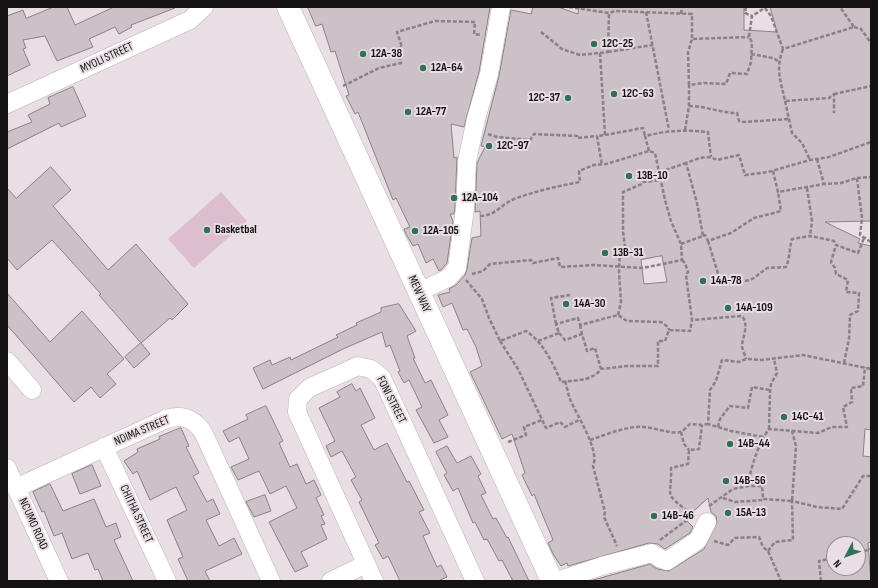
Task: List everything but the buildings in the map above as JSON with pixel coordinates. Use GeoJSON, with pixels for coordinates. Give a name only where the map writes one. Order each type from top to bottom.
{"type":"FeatureCollection","features":[{"type":"Feature","properties":{"kind":"main road","name":"MEW WAY"},"geometry":{"type":"LineString","coordinates":[[288,7],[552,581]]}},
{"type":"Feature","properties":{"kind":"street","name":"MYOLI STREET"},"geometry":{"type":"LineString","coordinates":[[7,104],[190,20],[204,7]]}},
{"type":"Feature","properties":{"kind":"street"},"geometry":{"type":"LineString","coordinates":[[418,292],[460,272],[467,161],[473,129],[489,74],[502,7]]}},
{"type":"Feature","properties":{"kind":"street"},"geometry":{"type":"LineString","coordinates":[[7,361],[32,390]]}},
{"type":"Feature","properties":{"kind":"street","name":"FONI STREET"},"geometry":{"type":"LineString","coordinates":[[374,581],[298,412],[298,399],[309,388],[358,366],[371,369],[382,378],[475,581]]}},
{"type":"Feature","properties":{"kind":"street","name":"NDIMA STREET"},"geometry":{"type":"LineString","coordinates":[[16,488],[175,416],[186,418],[197,424],[204,434],[271,581]]}},
{"type":"Feature","properties":{"kind":"street","name":"CHITHA STREET"},"geometry":{"type":"LineString","coordinates":[[104,447],[167,581]]}},
{"type":"Feature","properties":{"kind":"street","name":"NCUMO ROAD"},"geometry":{"type":"LineString","coordinates":[[7,468],[59,581]]}},
{"type":"Feature","properties":{"kind":"street"},"geometry":{"type":"LineString","coordinates":[[558,581],[652,553],[666,561],[698,540],[701,520]]}},
{"type":"Feature","properties":{"kind":"street"},"geometry":{"type":"LineString","coordinates":[[331,581],[366,564]]}},
{"type":"Feature","properties":{"kind":"path"},"geometry":{"type":"LineString","coordinates":[[569,7],[609,13],[615,11],[692,14],[692,39],[688,52],[689,106],[685,130]]}},
{"type":"Feature","properties":{"kind":"path"},"geometry":{"type":"LineString","coordinates":[[628,12],[629,7]]}},
{"type":"Feature","properties":{"kind":"path"},"geometry":{"type":"LineString","coordinates":[[681,14],[682,7]]}},
{"type":"Feature","properties":{"kind":"path"},"geometry":{"type":"LineString","coordinates":[[746,7],[745,13],[752,16]]}},
{"type":"Feature","properties":{"kind":"path"},"geometry":{"type":"LineString","coordinates":[[840,7],[854,27]]}},
{"type":"Feature","properties":{"kind":"path"},"geometry":{"type":"LineString","coordinates":[[752,16],[766,8],[771,16],[783,50],[778,61],[778,77],[782,83],[788,119],[792,133],[802,143],[810,160]]}},
{"type":"Feature","properties":{"kind":"path"},"geometry":{"type":"LineString","coordinates":[[646,12],[669,130]]}},
{"type":"Feature","properties":{"kind":"path"},"geometry":{"type":"LineString","coordinates":[[608,52],[609,13]]}},
{"type":"Feature","properties":{"kind":"path"},"geometry":{"type":"LineString","coordinates":[[689,85],[704,83],[726,84],[730,73],[747,74],[751,62],[752,42],[749,37],[752,16]]}},
{"type":"Feature","properties":{"kind":"path"},"geometry":{"type":"LineString","coordinates":[[327,92],[379,68],[401,63],[397,49],[402,47],[397,32],[434,21],[474,22],[474,34],[497,36]]}},
{"type":"Feature","properties":{"kind":"path"},"geometry":{"type":"LineString","coordinates":[[783,50],[854,27],[860,29],[871,44]]}},
{"type":"Feature","properties":{"kind":"path"},"geometry":{"type":"LineString","coordinates":[[541,32],[562,49],[580,55],[653,45]]}},
{"type":"Feature","properties":{"kind":"path"},"geometry":{"type":"LineString","coordinates":[[692,39],[749,37]]}},
{"type":"Feature","properties":{"kind":"path"},"geometry":{"type":"LineString","coordinates":[[600,53],[605,135]]}},
{"type":"Feature","properties":{"kind":"path"},"geometry":{"type":"LineString","coordinates":[[751,54],[773,58],[778,61]]}},
{"type":"Feature","properties":{"kind":"path"},"geometry":{"type":"LineString","coordinates":[[785,101],[829,98],[834,94],[871,86]]}},
{"type":"Feature","properties":{"kind":"path"},"geometry":{"type":"LineString","coordinates":[[834,94],[834,113]]}},
{"type":"Feature","properties":{"kind":"path"},"geometry":{"type":"LineString","coordinates":[[689,106],[701,106],[727,113],[737,113],[739,121],[744,122],[788,119]]}},
{"type":"Feature","properties":{"kind":"path"},"geometry":{"type":"LineString","coordinates":[[473,129],[497,137],[530,140],[534,134],[577,136],[577,138],[605,135],[643,128],[649,151]]}},
{"type":"Feature","properties":{"kind":"path"},"geometry":{"type":"LineString","coordinates":[[645,136],[669,130],[708,132],[711,157]]}},
{"type":"Feature","properties":{"kind":"path"},"geometry":{"type":"LineString","coordinates":[[597,136],[602,164]]}},
{"type":"Feature","properties":{"kind":"path"},"geometry":{"type":"LineString","coordinates":[[660,172],[702,157],[711,157],[717,160],[739,155],[745,175],[773,171],[810,160],[850,151],[871,142]]}},
{"type":"Feature","properties":{"kind":"path"},"geometry":{"type":"LineString","coordinates":[[464,217],[488,216],[512,200],[537,192],[580,182],[579,171],[594,165],[634,157],[649,151],[655,153],[671,221],[681,244],[682,260],[685,263],[688,272],[686,275],[692,320],[690,332],[669,330]]}},
{"type":"Feature","properties":{"kind":"path"},"geometry":{"type":"LineString","coordinates":[[817,159],[824,184]]}},
{"type":"Feature","properties":{"kind":"path"},"geometry":{"type":"LineString","coordinates":[[686,163],[697,203],[703,236],[705,235],[708,241],[720,280],[740,282],[754,278],[767,268],[786,267],[789,261],[788,252],[792,239],[810,236],[834,241],[836,245],[858,253],[864,238]]}},
{"type":"Feature","properties":{"kind":"path"},"geometry":{"type":"LineString","coordinates":[[708,241],[731,233],[754,218],[781,211],[773,171]]}},
{"type":"Feature","properties":{"kind":"path"},"geometry":{"type":"LineString","coordinates":[[778,192],[824,184],[841,183],[857,178],[871,177]]}},
{"type":"Feature","properties":{"kind":"path"},"geometry":{"type":"LineString","coordinates":[[857,178],[862,218],[860,236],[871,242]]}},
{"type":"Feature","properties":{"kind":"path"},"geometry":{"type":"LineString","coordinates":[[618,315],[621,302],[619,267],[620,248],[625,247],[623,231],[623,192],[642,184],[643,182],[661,180]]}},
{"type":"Feature","properties":{"kind":"path"},"geometry":{"type":"LineString","coordinates":[[807,188],[812,221],[810,236]]}},
{"type":"Feature","properties":{"kind":"path"},"geometry":{"type":"LineString","coordinates":[[681,244],[703,236]]}},
{"type":"Feature","properties":{"kind":"path"},"geometry":{"type":"LineString","coordinates":[[836,245],[831,262],[835,268],[836,274],[848,280],[846,292],[859,293],[858,311],[850,315],[849,339],[844,362]]}},
{"type":"Feature","properties":{"kind":"path"},"geometry":{"type":"LineString","coordinates":[[460,272],[483,271],[490,264],[496,263],[531,260],[533,263],[558,258],[560,267],[576,265],[643,268],[682,260]]}},
{"type":"Feature","properties":{"kind":"path"},"geometry":{"type":"LineString","coordinates":[[460,272],[469,285],[476,290],[482,299],[500,341],[518,369],[546,428],[560,422],[565,427],[579,420]]}},
{"type":"Feature","properties":{"kind":"path"},"geometry":{"type":"LineString","coordinates":[[570,295],[551,298],[556,324],[559,333],[564,340],[582,334]]}},
{"type":"Feature","properties":{"kind":"path"},"geometry":{"type":"LineString","coordinates":[[580,326],[618,315]]}},
{"type":"Feature","properties":{"kind":"path"},"geometry":{"type":"LineString","coordinates":[[601,369],[627,366],[658,366],[658,341],[665,341],[669,330],[668,326],[661,322],[627,322],[618,315]]}},
{"type":"Feature","properties":{"kind":"path"},"geometry":{"type":"LineString","coordinates":[[692,320],[742,316],[745,319],[745,338],[742,346],[746,359]]}},
{"type":"Feature","properties":{"kind":"path"},"geometry":{"type":"LineString","coordinates":[[500,341],[526,330],[538,341],[554,365],[561,382],[580,381],[598,374],[601,369],[595,348],[588,351],[578,318],[556,324]]}},
{"type":"Feature","properties":{"kind":"path"},"geometry":{"type":"LineString","coordinates":[[538,341],[559,333]]}},
{"type":"Feature","properties":{"kind":"path"},"geometry":{"type":"LineString","coordinates":[[708,424],[710,390],[716,381],[722,360],[739,362],[746,359],[774,359],[803,355],[871,368]]}},
{"type":"Feature","properties":{"kind":"path"},"geometry":{"type":"LineString","coordinates":[[748,486],[750,469],[763,437],[769,428],[770,390],[777,373],[774,359]]}},
{"type":"Feature","properties":{"kind":"path"},"geometry":{"type":"LineString","coordinates":[[769,428],[818,433],[832,427],[847,427],[843,407],[852,402],[851,388],[863,386],[865,367]]}},
{"type":"Feature","properties":{"kind":"path"},"geometry":{"type":"LineString","coordinates":[[566,381],[570,398],[579,420],[590,440],[594,462],[593,466],[605,512],[604,517],[622,561]]}},
{"type":"Feature","properties":{"kind":"path"},"geometry":{"type":"LineString","coordinates":[[718,426],[720,420],[730,406],[748,408],[752,387],[770,390]]}},
{"type":"Feature","properties":{"kind":"path"},"geometry":{"type":"LineString","coordinates":[[492,451],[526,434],[524,427],[542,420]]}},
{"type":"Feature","properties":{"kind":"path"},"geometry":{"type":"LineString","coordinates":[[590,440],[616,431],[636,427],[652,427],[670,432],[681,432],[690,424],[708,424],[763,437]]}},
{"type":"Feature","properties":{"kind":"path"},"geometry":{"type":"LineString","coordinates":[[689,450],[699,449],[702,425]]}},
{"type":"Feature","properties":{"kind":"path"},"geometry":{"type":"LineString","coordinates":[[768,551],[775,542],[793,540],[792,501],[796,446],[792,431]]}},
{"type":"Feature","properties":{"kind":"path"},"geometry":{"type":"LineString","coordinates":[[681,432],[684,444],[689,450],[688,464],[671,468],[668,492],[671,498],[690,513],[690,516],[701,520]]}},
{"type":"Feature","properties":{"kind":"path"},"geometry":{"type":"LineString","coordinates":[[723,498],[735,502],[760,501],[763,499],[792,501],[817,507],[842,509],[863,476],[871,476]]}},
{"type":"Feature","properties":{"kind":"path"},"geometry":{"type":"LineString","coordinates":[[763,499],[762,486],[748,486],[733,489],[723,498],[707,507],[701,520],[707,538],[728,545],[735,538],[759,537],[763,546],[768,551],[781,581]]}},
{"type":"Feature","properties":{"kind":"path"},"geometry":{"type":"LineString","coordinates":[[652,553],[653,544],[670,534],[690,516]]}},
{"type":"Feature","properties":{"kind":"path"},"geometry":{"type":"LineString","coordinates":[[821,581],[819,561],[826,560]]}},
{"type":"Feature","properties":{"kind":"shaded area","name":"Basketbal"},"geometry":{"type":"Polygon","coordinates":[[[221,192],[247,221],[194,268],[168,239],[221,192]]]}},
{"type":"Feature","properties":{"kind":"place","name":"12C-25"},"geometry":{"type":"Point","coordinates":[594,44]}},
{"type":"Feature","properties":{"kind":"place","name":"12A-38"},"geometry":{"type":"Point","coordinates":[363,54]}},
{"type":"Feature","properties":{"kind":"place","name":"12A-64"},"geometry":{"type":"Point","coordinates":[423,68]}},
{"type":"Feature","properties":{"kind":"place","name":"12C-63"},"geometry":{"type":"Point","coordinates":[614,94]}},
{"type":"Feature","properties":{"kind":"place","name":"12C-37"},"geometry":{"type":"Point","coordinates":[568,98]}},
{"type":"Feature","properties":{"kind":"place","name":"12A-77"},"geometry":{"type":"Point","coordinates":[408,112]}},
{"type":"Feature","properties":{"kind":"place","name":"12C-97"},"geometry":{"type":"Point","coordinates":[489,146]}},
{"type":"Feature","properties":{"kind":"place","name":"13B-10"},"geometry":{"type":"Point","coordinates":[629,176]}},
{"type":"Feature","properties":{"kind":"place","name":"12A-104"},"geometry":{"type":"Point","coordinates":[454,198]}},
{"type":"Feature","properties":{"kind":"place","name":"Basketbal"},"geometry":{"type":"Point","coordinates":[207,230]}},
{"type":"Feature","properties":{"kind":"place","name":"12A-105"},"geometry":{"type":"Point","coordinates":[415,231]}},
{"type":"Feature","properties":{"kind":"place","name":"13B-31"},"geometry":{"type":"Point","coordinates":[605,253]}},
{"type":"Feature","properties":{"kind":"place","name":"14A-78"},"geometry":{"type":"Point","coordinates":[703,281]}},
{"type":"Feature","properties":{"kind":"place","name":"14A-30"},"geometry":{"type":"Point","coordinates":[566,304]}},
{"type":"Feature","properties":{"kind":"place","name":"14A-109"},"geometry":{"type":"Point","coordinates":[728,308]}},
{"type":"Feature","properties":{"kind":"place","name":"14C-41"},"geometry":{"type":"Point","coordinates":[784,417]}},
{"type":"Feature","properties":{"kind":"place","name":"14B-44"},"geometry":{"type":"Point","coordinates":[730,444]}},
{"type":"Feature","properties":{"kind":"place","name":"14B-56"},"geometry":{"type":"Point","coordinates":[726,481]}},
{"type":"Feature","properties":{"kind":"place","name":"15A-13"},"geometry":{"type":"Point","coordinates":[728,513]}},
{"type":"Feature","properties":{"kind":"place","name":"14B-46"},"geometry":{"type":"Point","coordinates":[654,516]}}]}
